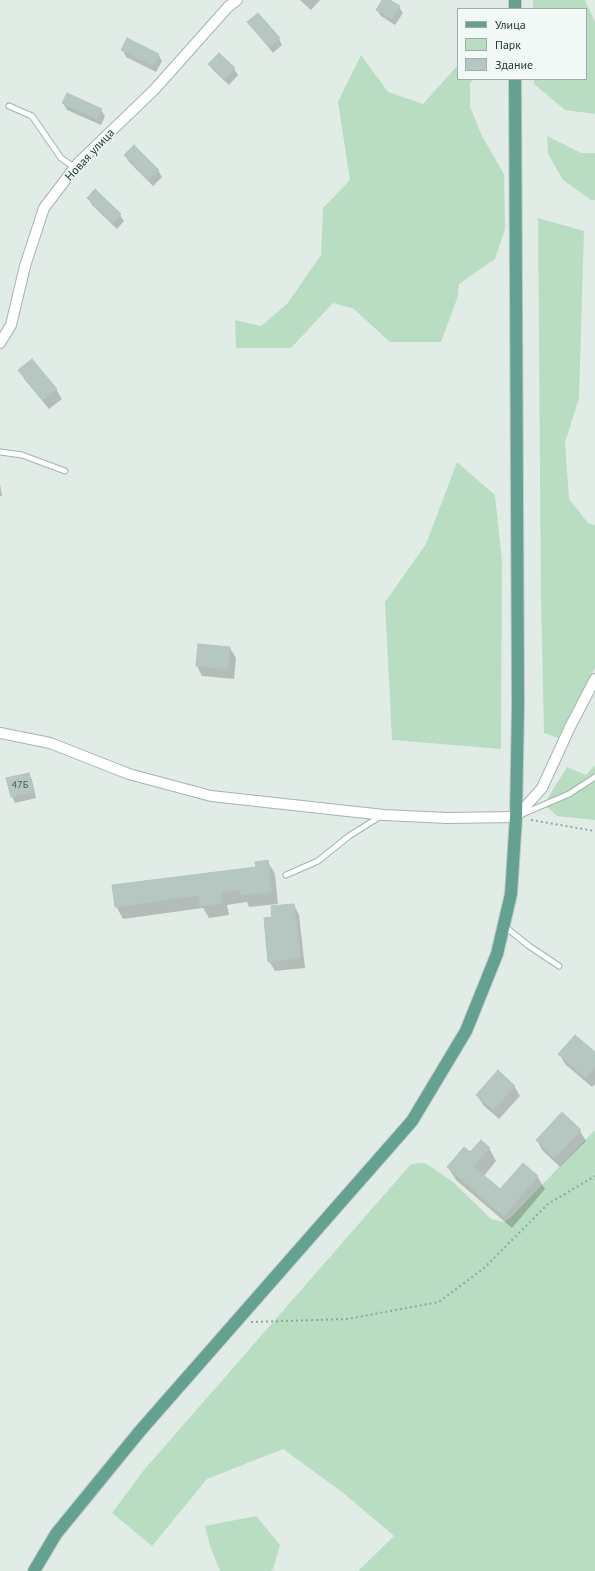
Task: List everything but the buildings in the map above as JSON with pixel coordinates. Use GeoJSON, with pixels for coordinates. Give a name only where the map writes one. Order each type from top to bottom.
{"type":"FeatureCollection","features":[{"type":"Feature","properties":{"kind":"main road"},"geometry":{"type":"LineString","coordinates":[[34,1571],[61,1528],[140,1431],[412,1121],[466,1031],[497,954],[511,894],[516,817],[518,697],[515,80]]}},
{"type":"Feature","properties":{"kind":"street","name":"Новая улица"},"geometry":{"type":"LineString","coordinates":[[0,343],[11,325],[25,266],[44,208],[75,168],[154,90],[229,4],[237,0]]}},
{"type":"Feature","properties":{"kind":"street"},"geometry":{"type":"LineString","coordinates":[[0,733],[50,743],[129,774],[211,796],[384,815],[447,818],[516,817],[542,788],[570,727],[595,679]]}},
{"type":"Feature","properties":{"kind":"lane"},"geometry":{"type":"LineString","coordinates":[[9,106],[32,116],[61,158],[75,168]]}},
{"type":"Feature","properties":{"kind":"lane"},"geometry":{"type":"LineString","coordinates":[[0,452],[22,455],[66,471]]}},
{"type":"Feature","properties":{"kind":"lane"},"geometry":{"type":"LineString","coordinates":[[516,817],[569,794],[595,777]]}},
{"type":"Feature","properties":{"kind":"lane"},"geometry":{"type":"LineString","coordinates":[[286,874],[318,861],[349,836],[384,815]]}},
{"type":"Feature","properties":{"kind":"lane"},"geometry":{"type":"LineString","coordinates":[[504,925],[529,946],[559,966]]}},
{"type":"Feature","properties":{"kind":"path"},"geometry":{"type":"LineString","coordinates":[[516,817],[595,831]]}},
{"type":"Feature","properties":{"kind":"path"},"geometry":{"type":"LineString","coordinates":[[236,1322],[348,1319],[439,1302],[483,1269],[548,1204],[595,1176]]}},
{"type":"Feature","properties":{"kind":"green space"},"geometry":{"type":"Polygon","coordinates":[[[533,0],[585,0],[595,22],[595,114],[565,110],[534,84],[534,80],[587,80],[587,8],[533,8],[533,0]]]}},
{"type":"Feature","properties":{"kind":"green space"},"geometry":{"type":"Polygon","coordinates":[[[361,55],[388,92],[423,104],[457,66],[457,80],[473,80],[470,83],[470,107],[482,136],[504,174],[505,229],[495,259],[459,284],[458,296],[441,342],[390,342],[354,309],[333,303],[291,348],[236,348],[235,320],[261,326],[287,304],[321,255],[323,208],[350,180],[338,102],[361,55]]]}},
{"type":"Feature","properties":{"kind":"green space"},"geometry":{"type":"Polygon","coordinates":[[[547,136],[581,153],[595,153],[595,200],[591,200],[563,180],[548,154],[547,136]]]}},
{"type":"Feature","properties":{"kind":"green space"},"geometry":{"type":"Polygon","coordinates":[[[538,218],[584,231],[579,398],[565,443],[569,499],[588,523],[595,525],[595,668],[558,738],[544,733],[541,602],[538,218]]]}},
{"type":"Feature","properties":{"kind":"green space"},"geometry":{"type":"Polygon","coordinates":[[[457,462],[495,495],[502,561],[501,749],[392,740],[385,602],[426,544],[457,462]]]}},
{"type":"Feature","properties":{"kind":"green space"},"geometry":{"type":"Polygon","coordinates":[[[595,765],[595,820],[557,816],[544,804],[567,767],[586,775],[595,765]]]}},
{"type":"Feature","properties":{"kind":"green space"},"geometry":{"type":"Polygon","coordinates":[[[595,1130],[595,1571],[358,1571],[394,1536],[342,1492],[283,1449],[207,1479],[152,1546],[112,1513],[144,1470],[411,1164],[424,1163],[430,1166],[453,1182],[491,1219],[504,1222],[511,1217],[595,1130]]]}},
{"type":"Feature","properties":{"kind":"green space"},"geometry":{"type":"Polygon","coordinates":[[[256,1516],[280,1545],[273,1569],[271,1571],[220,1571],[210,1546],[205,1526],[256,1516]]]}}]}
